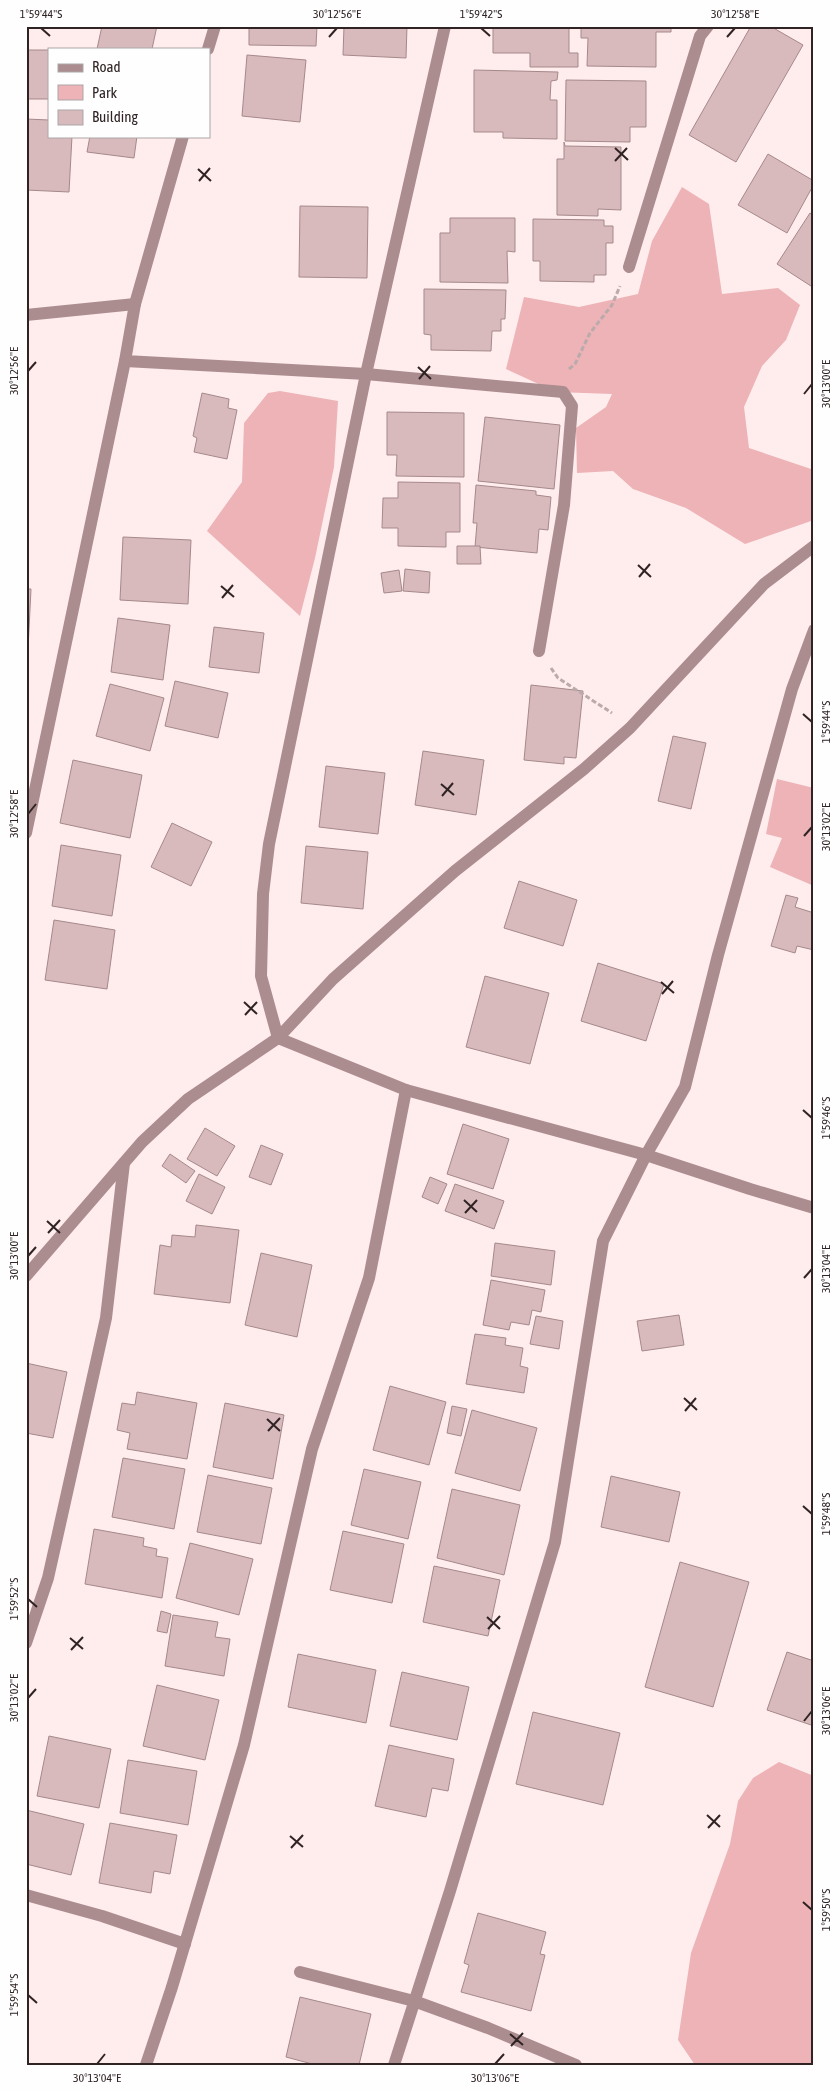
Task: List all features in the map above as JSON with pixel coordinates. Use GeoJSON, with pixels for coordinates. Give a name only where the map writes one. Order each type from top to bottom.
{"type":"FeatureCollection","features":[{"type":"Feature","properties":{"kind":"street"},"geometry":{"type":"LineString","coordinates":[[208,48],[214,26]]}},
{"type":"Feature","properties":{"kind":"street"},"geometry":{"type":"LineString","coordinates":[[278,1038],[261,976],[263,894],[269,844],[366,374],[445,26]]}},
{"type":"Feature","properties":{"kind":"street"},"geometry":{"type":"LineString","coordinates":[[630,262],[700,36],[708,26]]}},
{"type":"Feature","properties":{"kind":"street"},"geometry":{"type":"LineString","coordinates":[[26,832],[125,361],[135,304],[182,138]]}},
{"type":"Feature","properties":{"kind":"street"},"geometry":{"type":"LineString","coordinates":[[26,315],[135,304]]}},
{"type":"Feature","properties":{"kind":"street"},"geometry":{"type":"LineString","coordinates":[[125,361],[366,374],[563,392],[572,406],[564,505],[539,651]]}},
{"type":"Feature","properties":{"kind":"street"},"geometry":{"type":"LineString","coordinates":[[26,1276],[142,1142],[188,1099],[278,1038],[333,979],[434,890],[584,769],[630,728],[711,638],[764,584],[814,546]]}},
{"type":"Feature","properties":{"kind":"street"},"geometry":{"type":"LineString","coordinates":[[394,2065],[450,1891],[554,1542],[603,1241],[646,1155],[685,1087],[718,955],[792,689],[814,630]]}},
{"type":"Feature","properties":{"kind":"street"},"geometry":{"type":"LineString","coordinates":[[278,1038],[406,1090],[646,1155],[750,1190],[814,1208]]}},
{"type":"Feature","properties":{"kind":"street"},"geometry":{"type":"LineString","coordinates":[[146,2065],[185,1944],[244,1745],[312,1449],[369,1278],[406,1090]]}},
{"type":"Feature","properties":{"kind":"street"},"geometry":{"type":"LineString","coordinates":[[26,1642],[48,1578],[106,1318],[124,1163]]}},
{"type":"Feature","properties":{"kind":"street"},"geometry":{"type":"LineString","coordinates":[[26,1895],[102,1916],[185,1944]]}},
{"type":"Feature","properties":{"kind":"street"},"geometry":{"type":"LineString","coordinates":[[300,1972],[414,2001],[488,2028],[576,2065]]}},
{"type":"Feature","properties":{"kind":"path"},"geometry":{"type":"LineString","coordinates":[[546,391],[575,364],[590,333],[612,305],[630,262]]}},
{"type":"Feature","properties":{"kind":"path"},"geometry":{"type":"LineString","coordinates":[[539,651],[558,678],[605,708],[630,728]]}},
{"type":"Feature","properties":{"kind":"green space"},"geometry":{"type":"Polygon","coordinates":[[[682,187],[709,204],[722,294],[778,288],[800,305],[786,340],[762,366],[744,407],[749,448],[814,470],[814,520],[745,544],[686,508],[633,489],[613,471],[577,473],[576,428],[606,407],[612,394],[556,392],[506,369],[524,297],[579,307],[638,294],[652,241],[682,187]]]}},
{"type":"Feature","properties":{"kind":"green space"},"geometry":{"type":"Polygon","coordinates":[[[280,391],[338,401],[334,467],[315,558],[300,616],[207,531],[242,482],[244,423],[268,393],[280,391]]]}},
{"type":"Feature","properties":{"kind":"green space"},"geometry":{"type":"Polygon","coordinates":[[[777,779],[814,788],[814,886],[770,867],[782,838],[766,834],[777,779]]]}},
{"type":"Feature","properties":{"kind":"green space"},"geometry":{"type":"Polygon","coordinates":[[[779,1762],[814,1776],[814,2065],[695,2065],[678,2040],[691,1953],[730,1844],[738,1801],[753,1778],[779,1762]]]}},
{"type":"Feature","properties":{"kind":"building"},"geometry":{"type":"Polygon","coordinates":[[[102,26],[157,26],[152,48],[97,48],[102,26]]]}},
{"type":"Feature","properties":{"kind":"building"},"geometry":{"type":"Polygon","coordinates":[[[249,26],[317,26],[316,46],[249,45],[249,26]]]}},
{"type":"Feature","properties":{"kind":"building"},"geometry":{"type":"Polygon","coordinates":[[[344,26],[407,26],[406,58],[343,55],[344,26]]]}},
{"type":"Feature","properties":{"kind":"building"},"geometry":{"type":"Polygon","coordinates":[[[493,26],[569,26],[569,53],[578,53],[578,67],[530,67],[530,53],[493,53],[493,26]]]}},
{"type":"Feature","properties":{"kind":"building"},"geometry":{"type":"Polygon","coordinates":[[[581,26],[671,26],[671,32],[656,32],[656,67],[587,66],[588,38],[581,38],[581,26]]]}},
{"type":"Feature","properties":{"kind":"building"},"geometry":{"type":"Polygon","coordinates":[[[751,26],[770,26],[803,45],[736,162],[689,135],[751,26]]]}},
{"type":"Feature","properties":{"kind":"building"},"geometry":{"type":"Polygon","coordinates":[[[26,50],[48,50],[48,99],[26,99],[26,50]]]}},
{"type":"Feature","properties":{"kind":"building"},"geometry":{"type":"Polygon","coordinates":[[[247,55],[306,60],[300,122],[242,116],[247,55]]]}},
{"type":"Feature","properties":{"kind":"building"},"geometry":{"type":"Polygon","coordinates":[[[474,70],[558,72],[557,80],[551,81],[550,100],[557,100],[557,139],[503,138],[503,132],[474,132],[474,70]]]}},
{"type":"Feature","properties":{"kind":"building"},"geometry":{"type":"Polygon","coordinates":[[[566,80],[646,81],[646,127],[630,127],[630,142],[565,141],[566,80]]]}},
{"type":"Feature","properties":{"kind":"building"},"geometry":{"type":"Polygon","coordinates":[[[26,119],[48,120],[48,138],[72,138],[69,192],[26,190],[26,119]]]}},
{"type":"Feature","properties":{"kind":"building"},"geometry":{"type":"Polygon","coordinates":[[[90,138],[137,138],[134,158],[87,152],[90,138]]]}},
{"type":"Feature","properties":{"kind":"building"},"geometry":{"type":"Polygon","coordinates":[[[564,142],[565,146],[621,147],[621,210],[598,209],[598,216],[557,215],[557,159],[564,159],[564,142]]]}},
{"type":"Feature","properties":{"kind":"building"},"geometry":{"type":"Polygon","coordinates":[[[768,154],[814,181],[787,233],[738,205],[768,154]]]}},
{"type":"Feature","properties":{"kind":"building"},"geometry":{"type":"Polygon","coordinates":[[[300,206],[368,207],[367,278],[299,277],[300,206]]]}},
{"type":"Feature","properties":{"kind":"building"},"geometry":{"type":"Polygon","coordinates":[[[810,213],[814,216],[814,288],[777,264],[810,213]]]}},
{"type":"Feature","properties":{"kind":"building"},"geometry":{"type":"Polygon","coordinates":[[[450,218],[515,218],[515,252],[507,251],[508,283],[440,282],[440,233],[450,233],[450,218]]]}},
{"type":"Feature","properties":{"kind":"building"},"geometry":{"type":"Polygon","coordinates":[[[533,219],[604,220],[604,226],[613,226],[613,243],[606,243],[606,275],[594,275],[594,282],[540,281],[540,261],[533,261],[533,219]]]}},
{"type":"Feature","properties":{"kind":"building"},"geometry":{"type":"Polygon","coordinates":[[[424,289],[506,290],[505,319],[501,319],[501,331],[492,331],[491,351],[431,350],[431,335],[424,334],[424,289]]]}},
{"type":"Feature","properties":{"kind":"building"},"geometry":{"type":"Polygon","coordinates":[[[202,393],[229,399],[228,408],[237,410],[227,459],[194,452],[197,438],[193,436],[202,393]]]}},
{"type":"Feature","properties":{"kind":"building"},"geometry":{"type":"Polygon","coordinates":[[[387,412],[464,413],[464,477],[396,476],[397,455],[387,455],[387,412]]]}},
{"type":"Feature","properties":{"kind":"building"},"geometry":{"type":"Polygon","coordinates":[[[485,417],[560,425],[554,489],[478,481],[485,417]]]}},
{"type":"Feature","properties":{"kind":"building"},"geometry":{"type":"Polygon","coordinates":[[[398,482],[460,483],[460,532],[446,532],[446,547],[398,546],[398,528],[382,528],[383,498],[398,498],[398,482]]]}},
{"type":"Feature","properties":{"kind":"building"},"geometry":{"type":"Polygon","coordinates":[[[476,485],[536,491],[536,495],[551,497],[548,530],[539,529],[537,553],[475,547],[477,523],[473,523],[476,485]]]}},
{"type":"Feature","properties":{"kind":"building"},"geometry":{"type":"Polygon","coordinates":[[[123,537],[191,540],[188,604],[120,600],[123,537]]]}},
{"type":"Feature","properties":{"kind":"building"},"geometry":{"type":"Polygon","coordinates":[[[457,546],[480,546],[481,564],[457,564],[457,546]]]}},
{"type":"Feature","properties":{"kind":"building"},"geometry":{"type":"Polygon","coordinates":[[[405,569],[430,572],[429,593],[403,591],[405,569]]]}},
{"type":"Feature","properties":{"kind":"building"},"geometry":{"type":"Polygon","coordinates":[[[399,570],[402,591],[384,593],[381,573],[399,570]]]}},
{"type":"Feature","properties":{"kind":"building"},"geometry":{"type":"Polygon","coordinates":[[[26,589],[31,589],[28,649],[26,649],[26,589]]]}},
{"type":"Feature","properties":{"kind":"building"},"geometry":{"type":"Polygon","coordinates":[[[118,618],[170,625],[163,680],[111,672],[118,618]]]}},
{"type":"Feature","properties":{"kind":"building"},"geometry":{"type":"Polygon","coordinates":[[[214,627],[264,633],[259,673],[209,667],[214,627]]]}},
{"type":"Feature","properties":{"kind":"building"},"geometry":{"type":"Polygon","coordinates":[[[175,681],[228,693],[218,738],[165,726],[175,681]]]}},
{"type":"Feature","properties":{"kind":"building"},"geometry":{"type":"Polygon","coordinates":[[[110,684],[164,698],[150,751],[96,736],[110,684]]]}},
{"type":"Feature","properties":{"kind":"building"},"geometry":{"type":"Polygon","coordinates":[[[531,685],[583,691],[576,758],[564,757],[564,764],[524,760],[531,685]]]}},
{"type":"Feature","properties":{"kind":"building"},"geometry":{"type":"Polygon","coordinates":[[[673,736],[706,743],[691,809],[658,801],[673,736]]]}},
{"type":"Feature","properties":{"kind":"building"},"geometry":{"type":"Polygon","coordinates":[[[423,751],[484,760],[476,815],[415,805],[423,751]]]}},
{"type":"Feature","properties":{"kind":"building"},"geometry":{"type":"Polygon","coordinates":[[[73,760],[142,775],[130,838],[60,823],[73,760]]]}},
{"type":"Feature","properties":{"kind":"building"},"geometry":{"type":"Polygon","coordinates":[[[326,766],[385,773],[378,834],[319,827],[326,766]]]}},
{"type":"Feature","properties":{"kind":"building"},"geometry":{"type":"Polygon","coordinates":[[[172,823],[212,842],[191,886],[151,867],[172,823]]]}},
{"type":"Feature","properties":{"kind":"building"},"geometry":{"type":"Polygon","coordinates":[[[61,845],[121,855],[112,916],[52,906],[61,845]]]}},
{"type":"Feature","properties":{"kind":"building"},"geometry":{"type":"Polygon","coordinates":[[[306,846],[368,852],[363,909],[301,903],[306,846]]]}},
{"type":"Feature","properties":{"kind":"building"},"geometry":{"type":"Polygon","coordinates":[[[519,881],[577,900],[563,946],[504,928],[519,881]]]}},
{"type":"Feature","properties":{"kind":"building"},"geometry":{"type":"Polygon","coordinates":[[[786,895],[798,898],[795,907],[814,913],[814,950],[797,946],[795,953],[771,946],[786,895]]]}},
{"type":"Feature","properties":{"kind":"building"},"geometry":{"type":"Polygon","coordinates":[[[54,920],[115,930],[107,989],[45,980],[54,920]]]}},
{"type":"Feature","properties":{"kind":"building"},"geometry":{"type":"Polygon","coordinates":[[[598,963],[664,984],[646,1041],[581,1021],[598,963]]]}},
{"type":"Feature","properties":{"kind":"building"},"geometry":{"type":"Polygon","coordinates":[[[485,976],[549,993],[530,1064],[466,1047],[485,976]]]}},
{"type":"Feature","properties":{"kind":"building"},"geometry":{"type":"Polygon","coordinates":[[[463,1124],[509,1139],[493,1189],[447,1174],[463,1124]]]}},
{"type":"Feature","properties":{"kind":"building"},"geometry":{"type":"Polygon","coordinates":[[[205,1128],[235,1146],[217,1176],[187,1159],[205,1128]]]}},
{"type":"Feature","properties":{"kind":"building"},"geometry":{"type":"Polygon","coordinates":[[[261,1145],[283,1154],[271,1185],[249,1177],[261,1145]]]}},
{"type":"Feature","properties":{"kind":"building"},"geometry":{"type":"Polygon","coordinates":[[[170,1154],[195,1171],[186,1183],[162,1166],[170,1154]]]}},
{"type":"Feature","properties":{"kind":"building"},"geometry":{"type":"Polygon","coordinates":[[[199,1174],[225,1187],[212,1214],[186,1201],[199,1174]]]}},
{"type":"Feature","properties":{"kind":"building"},"geometry":{"type":"Polygon","coordinates":[[[430,1177],[447,1184],[438,1204],[422,1197],[430,1177]]]}},
{"type":"Feature","properties":{"kind":"building"},"geometry":{"type":"Polygon","coordinates":[[[455,1184],[504,1201],[494,1229],[445,1211],[455,1184]]]}},
{"type":"Feature","properties":{"kind":"building"},"geometry":{"type":"Polygon","coordinates":[[[196,1225],[239,1230],[230,1303],[154,1294],[160,1245],[171,1247],[172,1235],[195,1237],[196,1225]]]}},
{"type":"Feature","properties":{"kind":"building"},"geometry":{"type":"Polygon","coordinates":[[[495,1243],[555,1251],[551,1285],[491,1276],[495,1243]]]}},
{"type":"Feature","properties":{"kind":"building"},"geometry":{"type":"Polygon","coordinates":[[[261,1253],[312,1265],[297,1337],[245,1325],[261,1253]]]}},
{"type":"Feature","properties":{"kind":"building"},"geometry":{"type":"Polygon","coordinates":[[[491,1280],[545,1290],[541,1312],[532,1310],[529,1325],[511,1322],[509,1330],[483,1325],[491,1280]]]}},
{"type":"Feature","properties":{"kind":"building"},"geometry":{"type":"Polygon","coordinates":[[[679,1315],[684,1345],[642,1351],[637,1321],[679,1315]]]}},
{"type":"Feature","properties":{"kind":"building"},"geometry":{"type":"Polygon","coordinates":[[[536,1316],[563,1321],[559,1349],[530,1344],[536,1316]]]}},
{"type":"Feature","properties":{"kind":"building"},"geometry":{"type":"Polygon","coordinates":[[[475,1334],[506,1338],[505,1345],[523,1348],[520,1366],[528,1368],[524,1393],[466,1384],[475,1334]]]}},
{"type":"Feature","properties":{"kind":"building"},"geometry":{"type":"Polygon","coordinates":[[[26,1363],[67,1372],[53,1438],[26,1433],[26,1363]]]}},
{"type":"Feature","properties":{"kind":"building"},"geometry":{"type":"Polygon","coordinates":[[[390,1386],[446,1402],[429,1465],[373,1450],[390,1386]]]}},
{"type":"Feature","properties":{"kind":"building"},"geometry":{"type":"Polygon","coordinates":[[[137,1392],[197,1403],[187,1459],[127,1449],[130,1433],[117,1430],[122,1403],[135,1405],[137,1392]]]}},
{"type":"Feature","properties":{"kind":"building"},"geometry":{"type":"Polygon","coordinates":[[[225,1403],[284,1415],[273,1479],[213,1467],[225,1403]]]}},
{"type":"Feature","properties":{"kind":"building"},"geometry":{"type":"Polygon","coordinates":[[[452,1406],[467,1409],[461,1436],[447,1433],[452,1406]]]}},
{"type":"Feature","properties":{"kind":"building"},"geometry":{"type":"Polygon","coordinates":[[[472,1410],[537,1428],[520,1491],[455,1473],[472,1410]]]}},
{"type":"Feature","properties":{"kind":"building"},"geometry":{"type":"Polygon","coordinates":[[[123,1458],[185,1469],[174,1529],[112,1517],[123,1458]]]}},
{"type":"Feature","properties":{"kind":"building"},"geometry":{"type":"Polygon","coordinates":[[[364,1469],[421,1482],[408,1539],[351,1525],[364,1469]]]}},
{"type":"Feature","properties":{"kind":"building"},"geometry":{"type":"Polygon","coordinates":[[[208,1475],[272,1488],[261,1544],[197,1532],[208,1475]]]}},
{"type":"Feature","properties":{"kind":"building"},"geometry":{"type":"Polygon","coordinates":[[[611,1476],[680,1492],[669,1542],[601,1527],[611,1476]]]}},
{"type":"Feature","properties":{"kind":"building"},"geometry":{"type":"Polygon","coordinates":[[[452,1489],[520,1505],[504,1575],[437,1558],[452,1489]]]}},
{"type":"Feature","properties":{"kind":"building"},"geometry":{"type":"Polygon","coordinates":[[[94,1529],[144,1538],[143,1546],[157,1549],[156,1556],[168,1558],[162,1598],[85,1584],[94,1529]]]}},
{"type":"Feature","properties":{"kind":"building"},"geometry":{"type":"Polygon","coordinates":[[[343,1531],[404,1544],[392,1603],[330,1590],[343,1531]]]}},
{"type":"Feature","properties":{"kind":"building"},"geometry":{"type":"Polygon","coordinates":[[[190,1543],[253,1559],[239,1615],[176,1598],[190,1543]]]}},
{"type":"Feature","properties":{"kind":"building"},"geometry":{"type":"Polygon","coordinates":[[[680,1562],[749,1582],[713,1707],[645,1687],[680,1562]]]}},
{"type":"Feature","properties":{"kind":"building"},"geometry":{"type":"Polygon","coordinates":[[[434,1566],[500,1580],[488,1636],[423,1622],[434,1566]]]}},
{"type":"Feature","properties":{"kind":"building"},"geometry":{"type":"Polygon","coordinates":[[[161,1611],[171,1614],[167,1633],[157,1631],[161,1611]]]}},
{"type":"Feature","properties":{"kind":"building"},"geometry":{"type":"Polygon","coordinates":[[[173,1615],[218,1622],[215,1637],[230,1639],[224,1676],[165,1666],[173,1615]]]}},
{"type":"Feature","properties":{"kind":"building"},"geometry":{"type":"Polygon","coordinates":[[[787,1652],[814,1661],[814,1726],[767,1710],[787,1652]]]}},
{"type":"Feature","properties":{"kind":"building"},"geometry":{"type":"Polygon","coordinates":[[[298,1654],[376,1670],[366,1723],[288,1707],[298,1654]]]}},
{"type":"Feature","properties":{"kind":"building"},"geometry":{"type":"Polygon","coordinates":[[[402,1672],[469,1687],[457,1740],[390,1726],[402,1672]]]}},
{"type":"Feature","properties":{"kind":"building"},"geometry":{"type":"Polygon","coordinates":[[[157,1685],[219,1700],[205,1760],[143,1746],[157,1685]]]}},
{"type":"Feature","properties":{"kind":"building"},"geometry":{"type":"Polygon","coordinates":[[[533,1712],[620,1733],[603,1805],[516,1784],[533,1712]]]}},
{"type":"Feature","properties":{"kind":"building"},"geometry":{"type":"Polygon","coordinates":[[[49,1736],[111,1749],[99,1808],[37,1796],[49,1736]]]}},
{"type":"Feature","properties":{"kind":"building"},"geometry":{"type":"Polygon","coordinates":[[[389,1745],[454,1759],[448,1791],[432,1788],[426,1817],[375,1806],[389,1745]]]}},
{"type":"Feature","properties":{"kind":"building"},"geometry":{"type":"Polygon","coordinates":[[[128,1760],[197,1771],[188,1825],[120,1813],[128,1760]]]}},
{"type":"Feature","properties":{"kind":"building"},"geometry":{"type":"Polygon","coordinates":[[[26,1810],[84,1824],[71,1875],[26,1864],[26,1810]]]}},
{"type":"Feature","properties":{"kind":"building"},"geometry":{"type":"Polygon","coordinates":[[[110,1823],[177,1835],[170,1874],[154,1871],[151,1893],[99,1883],[110,1823]]]}},
{"type":"Feature","properties":{"kind":"building"},"geometry":{"type":"Polygon","coordinates":[[[478,1913],[546,1932],[540,1954],[545,1955],[531,2011],[461,1992],[469,1965],[464,1963],[478,1913]]]}},
{"type":"Feature","properties":{"kind":"building"},"geometry":{"type":"Polygon","coordinates":[[[300,1997],[371,2014],[359,2065],[316,2065],[286,2057],[300,1997]]]}}]}
